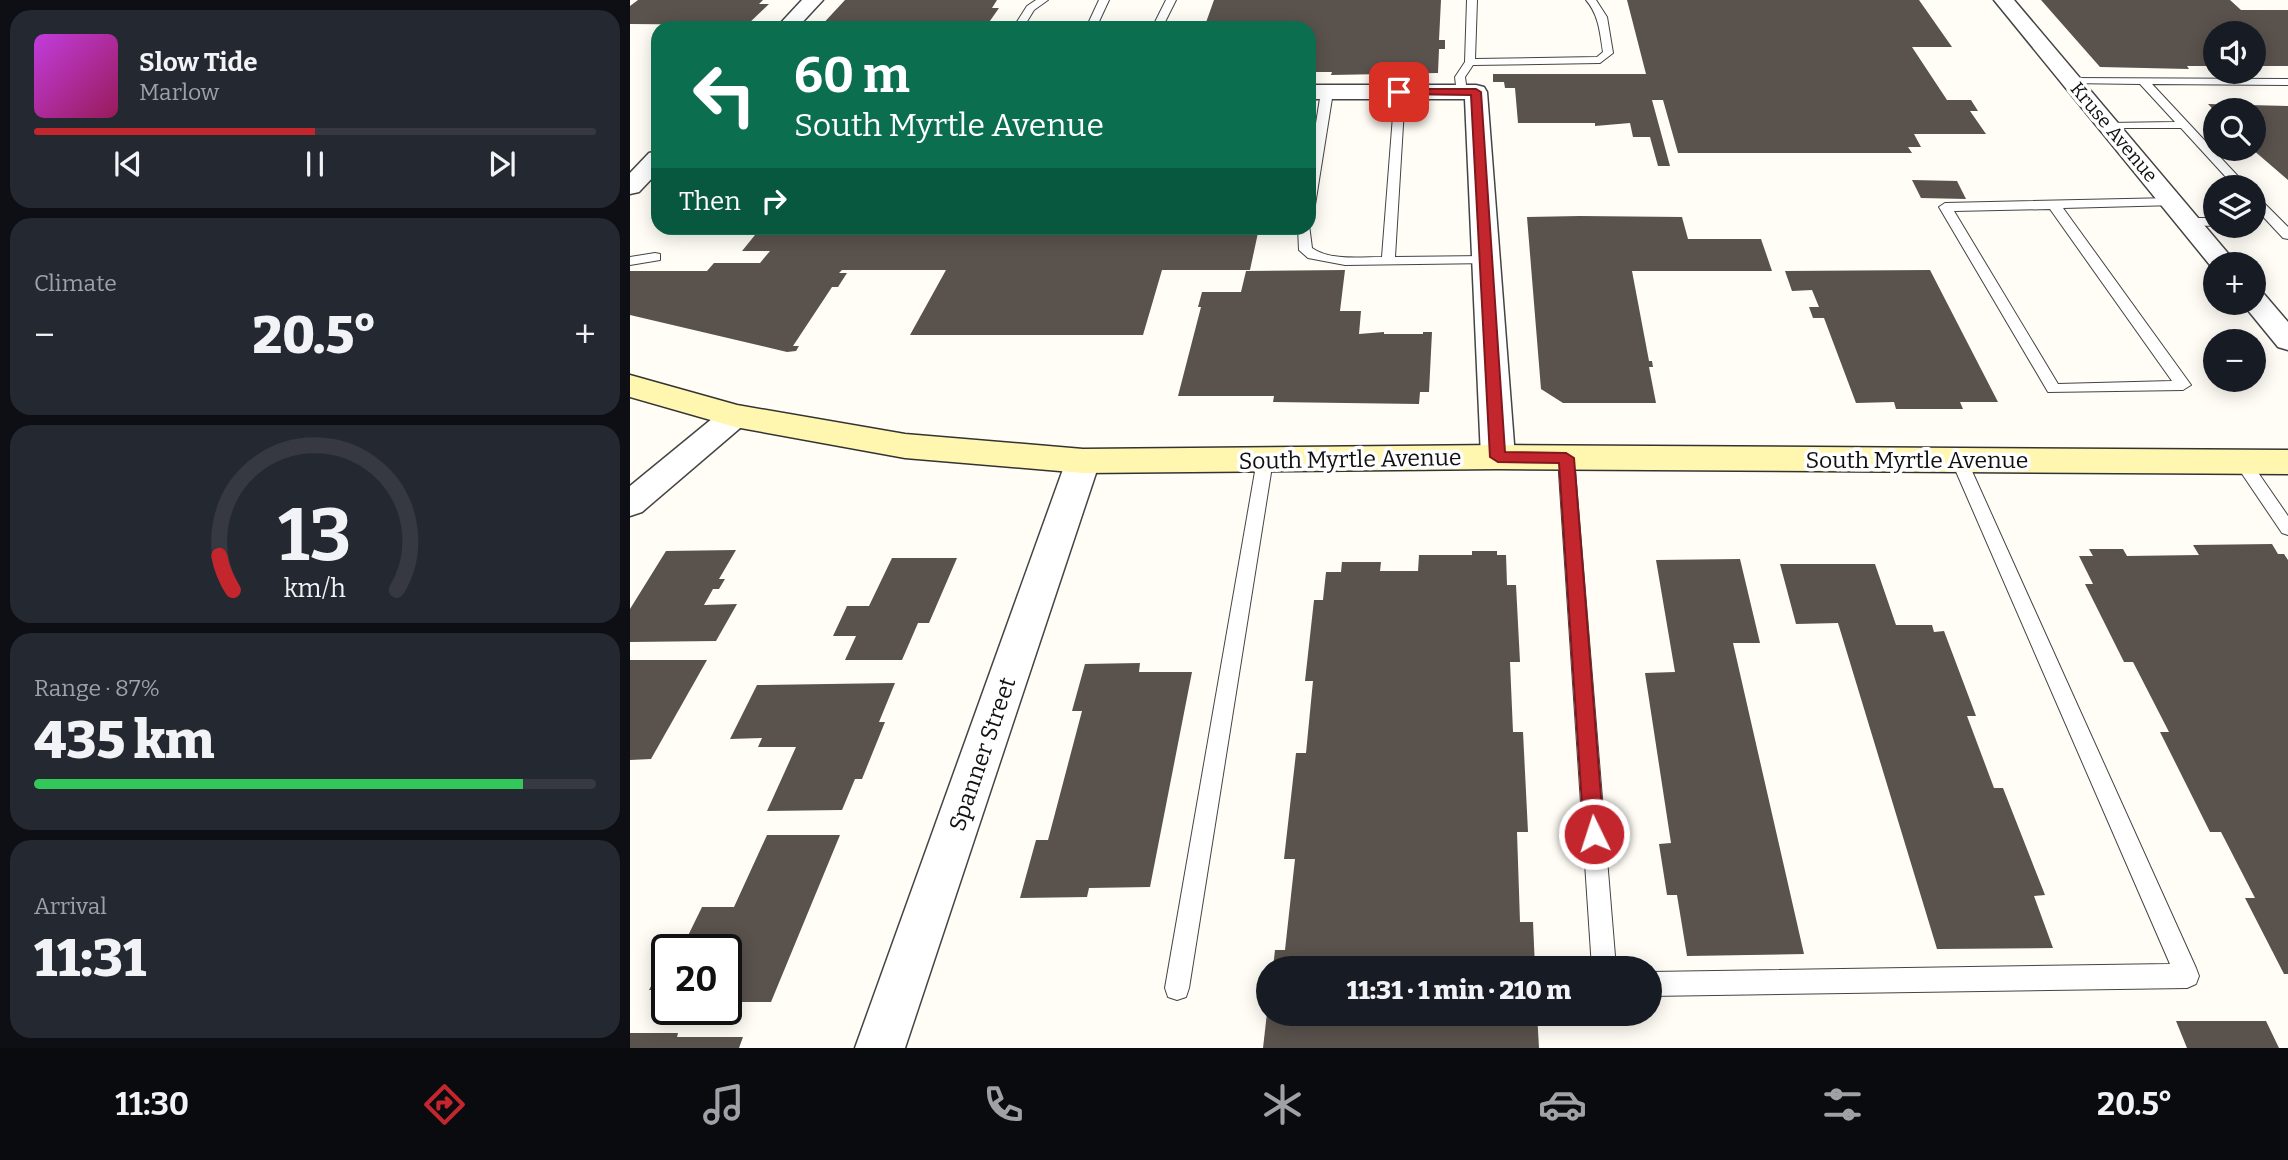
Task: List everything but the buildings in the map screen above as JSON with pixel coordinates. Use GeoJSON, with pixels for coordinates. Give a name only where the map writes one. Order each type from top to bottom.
{"type":"FeatureCollection","features":[{"type":"Feature","properties":{"kind":"main road","name":"South Myrtle Avenue"},"geometry":{"type":"LineString","coordinates":[[630,386],[735,416],[905,446],[1083,461],[1498,457],[2288,462]]}},
{"type":"Feature","properties":{"kind":"street"},"geometry":{"type":"LineString","coordinates":[[793,21],[813,0]]}},
{"type":"Feature","properties":{"kind":"street","name":"Kruse Avenue"},"geometry":{"type":"LineString","coordinates":[[2004,0],[2214,252]]}},
{"type":"Feature","properties":{"kind":"street"},"geometry":{"type":"LineString","coordinates":[[1318,92],[1468,92],[1486,260],[1498,457]]}},
{"type":"Feature","properties":{"kind":"street"},"geometry":{"type":"LineString","coordinates":[[630,187],[651,165]]}},
{"type":"Feature","properties":{"kind":"street"},"geometry":{"type":"LineString","coordinates":[[2266,314],[2288,341]]}},
{"type":"Feature","properties":{"kind":"street"},"geometry":{"type":"LineString","coordinates":[[630,504],[735,416]]}},
{"type":"Feature","properties":{"kind":"street","name":"Spanner Street"},"geometry":{"type":"LineString","coordinates":[[880,1048],[1083,461]]}},
{"type":"Feature","properties":{"kind":"lane"},"geometry":{"type":"LineString","coordinates":[[1022,21],[1030,8],[1043,0]]}},
{"type":"Feature","properties":{"kind":"lane"},"geometry":{"type":"LineString","coordinates":[[1094,21],[1104,0]]}},
{"type":"Feature","properties":{"kind":"lane"},"geometry":{"type":"LineString","coordinates":[[1160,21],[1171,0]]}},
{"type":"Feature","properties":{"kind":"lane"},"geometry":{"type":"LineString","coordinates":[[1468,92],[1460,76],[1470,62],[1472,0]]}},
{"type":"Feature","properties":{"kind":"lane"},"geometry":{"type":"LineString","coordinates":[[1470,62],[1600,60],[1608,53],[1601,15],[1596,3],[1591,0]]}},
{"type":"Feature","properties":{"kind":"lane"},"geometry":{"type":"LineString","coordinates":[[2071,81],[2288,82]]}},
{"type":"Feature","properties":{"kind":"lane"},"geometry":{"type":"LineString","coordinates":[[2143,81],[2231,175]]}},
{"type":"Feature","properties":{"kind":"lane"},"geometry":{"type":"LineString","coordinates":[[1316,117],[1318,92]]}},
{"type":"Feature","properties":{"kind":"lane"},"geometry":{"type":"LineString","coordinates":[[1388,261],[1399,92]]}},
{"type":"Feature","properties":{"kind":"lane"},"geometry":{"type":"LineString","coordinates":[[2109,126],[2183,125]]}},
{"type":"Feature","properties":{"kind":"lane"},"geometry":{"type":"LineString","coordinates":[[2054,205],[2183,385],[2053,389],[1945,207],[2172,202]]}},
{"type":"Feature","properties":{"kind":"lane"},"geometry":{"type":"LineString","coordinates":[[2266,213],[2288,235]]}},
{"type":"Feature","properties":{"kind":"lane"},"geometry":{"type":"LineString","coordinates":[[2266,221],[2274,221]]}},
{"type":"Feature","properties":{"kind":"lane"},"geometry":{"type":"LineString","coordinates":[[2189,222],[2203,222]]}},
{"type":"Feature","properties":{"kind":"lane"},"geometry":{"type":"LineString","coordinates":[[1305,235],[1306,250],[1326,258],[1388,261],[1486,260]]}},
{"type":"Feature","properties":{"kind":"lane"},"geometry":{"type":"LineString","coordinates":[[630,261],[655,257]]}},
{"type":"Feature","properties":{"kind":"lane"},"geometry":{"type":"LineString","coordinates":[[1566,458],[1603,956]]}},
{"type":"Feature","properties":{"kind":"lane"},"geometry":{"type":"LineString","coordinates":[[1177,988],[1265,460]]}},
{"type":"Feature","properties":{"kind":"lane"},"geometry":{"type":"LineString","coordinates":[[1662,984],[2188,976],[1959,460]]}},
{"type":"Feature","properties":{"kind":"lane"},"geometry":{"type":"LineString","coordinates":[[2242,462],[2288,529]]}},
{"type":"Feature","properties":{"kind":"route"},"geometry":{"type":"LineString","coordinates":[[1399,92],[1476,92],[1498,457],[1566,458],[1594,834]]}}]}
